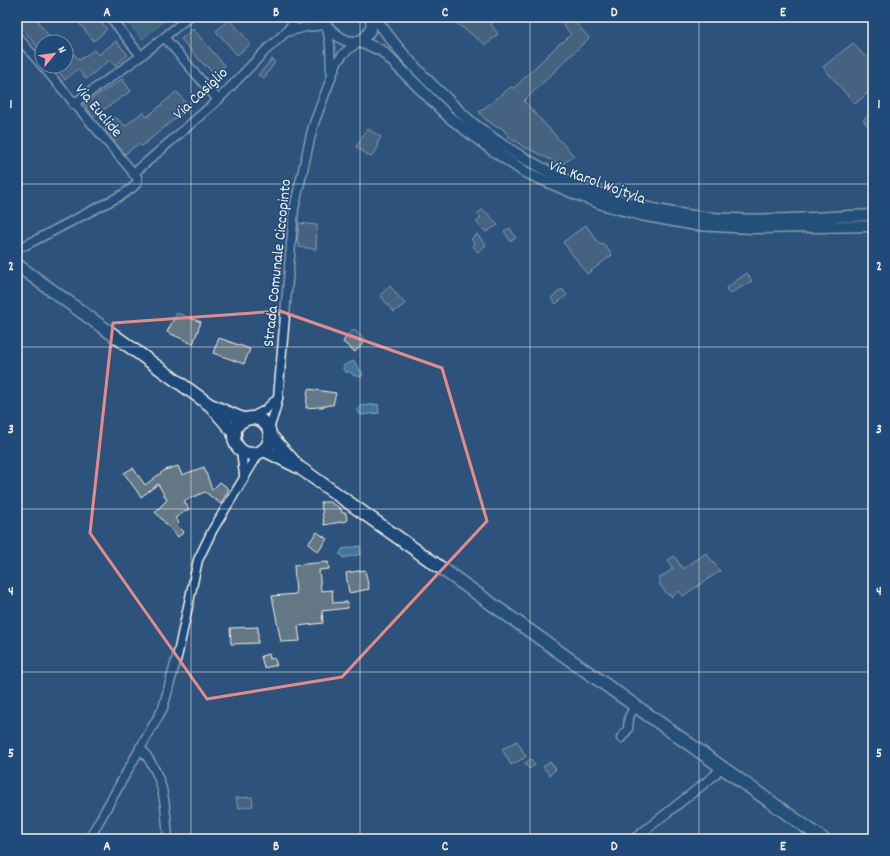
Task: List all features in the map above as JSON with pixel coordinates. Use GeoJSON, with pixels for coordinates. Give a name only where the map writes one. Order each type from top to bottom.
{"type":"FeatureCollection","features":[{"type":"Feature","properties":{"kind":"main road"},"geometry":{"type":"LineString","coordinates":[[17,265],[210,405],[235,434]]}},
{"type":"Feature","properties":{"kind":"main road"},"geometry":{"type":"LineString","coordinates":[[210,405],[248,419],[262,421],[300,468]]}},
{"type":"Feature","properties":{"kind":"main road"},"geometry":{"type":"LineString","coordinates":[[248,419],[240,423],[236,428],[235,440],[237,446],[241,450],[247,453],[261,452],[300,468],[635,705],[720,767],[824,839]]}},
{"type":"Feature","properties":{"kind":"main road"},"geometry":{"type":"LineString","coordinates":[[261,452],[268,446],[270,432]]}},
{"type":"Feature","properties":{"kind":"street"},"geometry":{"type":"LineString","coordinates":[[110,17],[142,56]]}},
{"type":"Feature","properties":{"kind":"street"},"geometry":{"type":"LineString","coordinates":[[73,104],[142,56],[189,17]]}},
{"type":"Feature","properties":{"kind":"street","name":"Via Casiglio"},"geometry":{"type":"LineString","coordinates":[[133,174],[218,100],[265,51],[286,32],[298,17]]}},
{"type":"Feature","properties":{"kind":"street"},"geometry":{"type":"LineString","coordinates":[[358,42],[364,39],[371,30],[371,17]]}},
{"type":"Feature","properties":{"kind":"street","name":"Via Karol Wojtyla"},"geometry":{"type":"LineString","coordinates":[[375,17],[395,45],[431,84],[475,125],[530,163],[585,189],[648,207],[711,218],[780,220],[873,215]]}},
{"type":"Feature","properties":{"kind":"street","name":"Via Casiglio"},"geometry":{"type":"LineString","coordinates":[[286,32],[324,23]]}},
{"type":"Feature","properties":{"kind":"street","name":"Via Karol Wojtyla"},"geometry":{"type":"LineString","coordinates":[[324,23],[341,38],[369,45],[382,51],[449,117],[491,150],[525,172],[605,205],[641,215],[696,225],[752,228],[873,226]]}},
{"type":"Feature","properties":{"kind":"street","name":"Strada Comunale Ciccopinto"},"geometry":{"type":"LineString","coordinates":[[324,23],[330,45],[331,78]]}},
{"type":"Feature","properties":{"kind":"street","name":"Via Euclide"},"geometry":{"type":"LineString","coordinates":[[17,36],[133,174]]}},
{"type":"Feature","properties":{"kind":"street"},"geometry":{"type":"LineString","coordinates":[[165,38],[218,100]]}},
{"type":"Feature","properties":{"kind":"street","name":"Strada Comunale Ciccopinto"},"geometry":{"type":"LineString","coordinates":[[270,432],[278,398],[294,210],[313,126],[331,78],[340,57],[358,42]]}},
{"type":"Feature","properties":{"kind":"street"},"geometry":{"type":"LineString","coordinates":[[17,247],[26,245],[44,236],[132,188],[137,183],[136,177],[133,174]]}},
{"type":"Feature","properties":{"kind":"street"},"geometry":{"type":"LineString","coordinates":[[248,419],[265,410],[278,398]]}},
{"type":"Feature","properties":{"kind":"street"},"geometry":{"type":"LineString","coordinates":[[241,450],[244,476]]}},
{"type":"Feature","properties":{"kind":"street"},"geometry":{"type":"LineString","coordinates":[[89,839],[163,708],[178,653],[198,560],[212,531],[244,476],[261,452]]}},
{"type":"Feature","properties":{"kind":"street"},"geometry":{"type":"LineString","coordinates":[[621,738],[628,729],[629,717],[635,705]]}},
{"type":"Feature","properties":{"kind":"street"},"geometry":{"type":"LineString","coordinates":[[140,747],[158,773],[165,797],[168,839]]}},
{"type":"Feature","properties":{"kind":"street"},"geometry":{"type":"LineString","coordinates":[[634,839],[715,775],[720,767]]}},
{"type":"Feature","properties":{"kind":"highlighted area"},"geometry":{"type":"Polygon","coordinates":[[[280,311],[442,368],[487,521],[342,677],[207,699],[90,533],[113,323],[280,311]]]}},
{"type":"Feature","properties":{"kind":"green space"},"geometry":{"type":"Polygon","coordinates":[[[124,17],[169,17],[142,39],[124,17]]]}},
{"type":"Feature","properties":{"kind":"water"},"geometry":{"type":"Polygon","coordinates":[[[354,361],[363,374],[361,377],[353,375],[350,372],[345,372],[343,369],[344,365],[354,361]]]}},
{"type":"Feature","properties":{"kind":"water"},"geometry":{"type":"Polygon","coordinates":[[[378,404],[379,413],[361,415],[357,411],[360,406],[378,404]]]}},
{"type":"Feature","properties":{"kind":"water"},"geometry":{"type":"Polygon","coordinates":[[[360,546],[361,554],[343,558],[343,556],[339,554],[342,549],[360,546]]]}},
{"type":"Feature","properties":{"kind":"building"},"geometry":{"type":"Polygon","coordinates":[[[17,17],[45,17],[38,22],[48,34],[34,34],[34,43],[17,22],[17,17]]]}},
{"type":"Feature","properties":{"kind":"building"},"geometry":{"type":"Polygon","coordinates":[[[74,17],[97,17],[107,29],[94,41],[74,17]]]}},
{"type":"Feature","properties":{"kind":"building"},"geometry":{"type":"Polygon","coordinates":[[[448,17],[502,17],[491,24],[498,34],[486,45],[448,17]]]}},
{"type":"Feature","properties":{"kind":"building"},"geometry":{"type":"Polygon","coordinates":[[[556,17],[571,17],[589,38],[524,101],[574,156],[561,165],[527,148],[524,148],[517,141],[513,141],[501,127],[496,127],[486,120],[479,112],[511,87],[514,88],[571,34],[556,17]]]}},
{"type":"Feature","properties":{"kind":"building"},"geometry":{"type":"Polygon","coordinates":[[[229,19],[251,44],[237,55],[216,31],[229,19]]]}},
{"type":"Feature","properties":{"kind":"building"},"geometry":{"type":"Polygon","coordinates":[[[193,29],[225,66],[214,75],[181,39],[193,29]]]}},
{"type":"Feature","properties":{"kind":"building"},"geometry":{"type":"Polygon","coordinates":[[[116,41],[128,55],[115,66],[110,60],[86,79],[78,69],[74,72],[74,54],[79,60],[94,50],[98,55],[116,41]]]}},
{"type":"Feature","properties":{"kind":"building"},"geometry":{"type":"Polygon","coordinates":[[[853,43],[865,57],[873,50],[873,88],[855,104],[823,67],[853,43]]]}},
{"type":"Feature","properties":{"kind":"building"},"geometry":{"type":"Polygon","coordinates":[[[272,59],[275,62],[264,78],[258,75],[272,59]]]}},
{"type":"Feature","properties":{"kind":"building"},"geometry":{"type":"Polygon","coordinates":[[[60,74],[72,74],[65,80],[60,74]]]}},
{"type":"Feature","properties":{"kind":"building"},"geometry":{"type":"Polygon","coordinates":[[[122,79],[131,91],[93,117],[84,104],[122,79]]]}},
{"type":"Feature","properties":{"kind":"building"},"geometry":{"type":"Polygon","coordinates":[[[176,92],[189,107],[142,146],[138,144],[125,154],[105,130],[105,128],[109,125],[108,122],[114,117],[125,126],[143,112],[147,117],[176,92]]]}},
{"type":"Feature","properties":{"kind":"building"},"geometry":{"type":"Polygon","coordinates":[[[873,112],[873,132],[863,120],[873,112]]]}},
{"type":"Feature","properties":{"kind":"building"},"geometry":{"type":"Polygon","coordinates":[[[368,129],[381,137],[377,144],[379,146],[371,157],[356,147],[368,129]]]}},
{"type":"Feature","properties":{"kind":"building"},"geometry":{"type":"Polygon","coordinates":[[[483,209],[498,225],[486,232],[476,222],[481,218],[477,214],[483,209]]]}},
{"type":"Feature","properties":{"kind":"building"},"geometry":{"type":"Polygon","coordinates":[[[299,223],[317,225],[316,249],[299,247],[299,242],[297,242],[299,223]]]}},
{"type":"Feature","properties":{"kind":"building"},"geometry":{"type":"Polygon","coordinates":[[[586,225],[600,245],[603,243],[612,255],[587,274],[563,242],[586,225]]]}},
{"type":"Feature","properties":{"kind":"building"},"geometry":{"type":"Polygon","coordinates":[[[510,228],[516,238],[510,241],[504,231],[510,228]]]}},
{"type":"Feature","properties":{"kind":"building"},"geometry":{"type":"Polygon","coordinates":[[[477,234],[486,245],[478,252],[472,245],[474,243],[471,239],[477,234]]]}},
{"type":"Feature","properties":{"kind":"building"},"geometry":{"type":"Polygon","coordinates":[[[747,273],[752,281],[729,294],[726,288],[747,273]]]}},
{"type":"Feature","properties":{"kind":"building"},"geometry":{"type":"Polygon","coordinates":[[[390,286],[405,304],[394,312],[380,295],[390,286]]]}},
{"type":"Feature","properties":{"kind":"building"},"geometry":{"type":"Polygon","coordinates":[[[562,289],[567,295],[556,304],[551,298],[562,289]]]}},
{"type":"Feature","properties":{"kind":"building"},"geometry":{"type":"Polygon","coordinates":[[[177,313],[201,322],[193,344],[167,332],[177,313]]]}},
{"type":"Feature","properties":{"kind":"building"},"geometry":{"type":"Polygon","coordinates":[[[354,330],[366,340],[355,352],[343,342],[347,335],[354,330]]]}},
{"type":"Feature","properties":{"kind":"building"},"geometry":{"type":"Polygon","coordinates":[[[219,338],[250,349],[244,364],[213,353],[219,338]]]}},
{"type":"Feature","properties":{"kind":"building"},"geometry":{"type":"Polygon","coordinates":[[[308,389],[336,393],[333,405],[306,408],[308,389]]]}},
{"type":"Feature","properties":{"kind":"building"},"geometry":{"type":"Polygon","coordinates":[[[178,466],[182,475],[204,467],[212,490],[220,482],[229,489],[221,504],[205,492],[184,501],[189,509],[175,518],[179,523],[177,525],[184,532],[178,537],[155,512],[167,500],[158,484],[141,497],[124,473],[133,468],[145,485],[165,470],[178,466]]]}},
{"type":"Feature","properties":{"kind":"building"},"geometry":{"type":"Polygon","coordinates":[[[321,502],[330,502],[341,509],[342,513],[346,513],[347,521],[324,525],[321,502]]]}},
{"type":"Feature","properties":{"kind":"building"},"geometry":{"type":"Polygon","coordinates":[[[317,532],[327,539],[318,552],[308,544],[317,532]]]}},
{"type":"Feature","properties":{"kind":"building"},"geometry":{"type":"Polygon","coordinates":[[[706,553],[720,571],[683,596],[679,591],[671,597],[669,594],[668,595],[659,584],[661,582],[658,579],[673,569],[668,560],[674,556],[683,569],[706,553]]]}},
{"type":"Feature","properties":{"kind":"building"},"geometry":{"type":"Polygon","coordinates":[[[328,562],[329,569],[319,570],[321,591],[332,590],[333,603],[347,602],[348,608],[322,611],[323,623],[298,626],[300,641],[281,642],[272,596],[296,594],[294,565],[328,562]]]}},
{"type":"Feature","properties":{"kind":"building"},"geometry":{"type":"Polygon","coordinates":[[[365,570],[369,589],[349,593],[346,573],[365,570]]]}},
{"type":"Feature","properties":{"kind":"building"},"geometry":{"type":"Polygon","coordinates":[[[258,627],[258,643],[231,644],[230,628],[258,627]]]}},
{"type":"Feature","properties":{"kind":"building"},"geometry":{"type":"Polygon","coordinates":[[[269,654],[270,659],[274,658],[277,665],[264,668],[261,656],[269,654]]]}},
{"type":"Feature","properties":{"kind":"building"},"geometry":{"type":"Polygon","coordinates":[[[517,741],[526,757],[511,765],[502,749],[517,741]]]}},
{"type":"Feature","properties":{"kind":"building"},"geometry":{"type":"Polygon","coordinates":[[[531,759],[535,765],[529,769],[525,763],[531,759]]]}},
{"type":"Feature","properties":{"kind":"building"},"geometry":{"type":"Polygon","coordinates":[[[550,762],[556,769],[550,775],[543,767],[550,762]]]}},
{"type":"Feature","properties":{"kind":"building"},"geometry":{"type":"Polygon","coordinates":[[[252,797],[253,806],[238,808],[236,798],[252,797]]]}}]}
